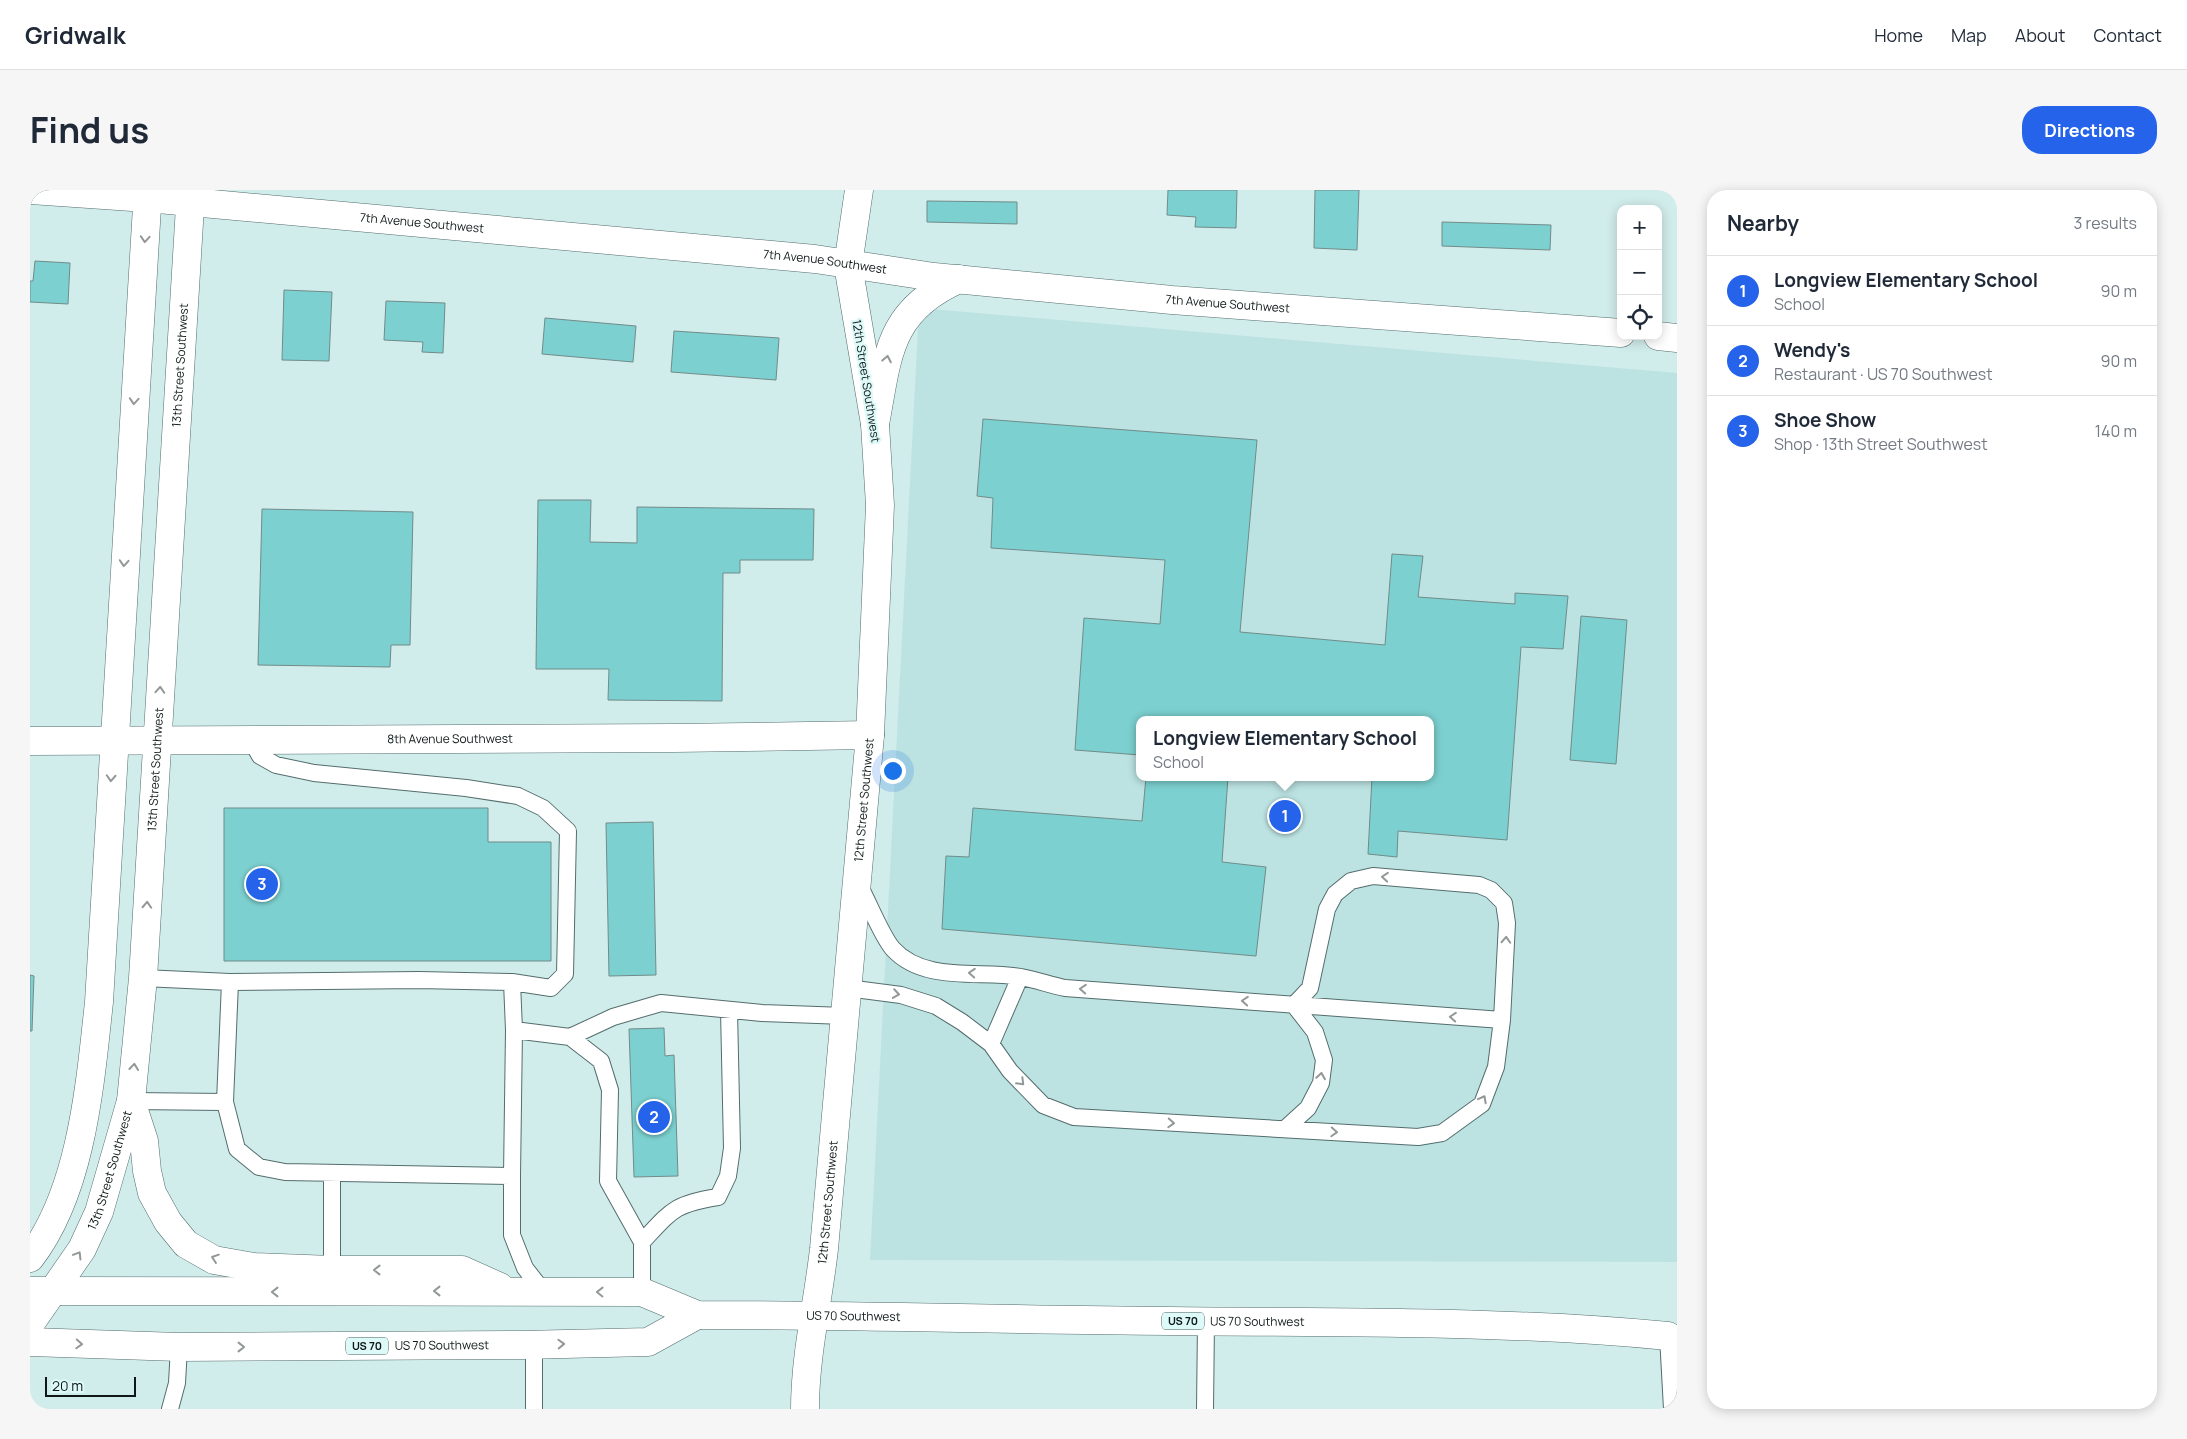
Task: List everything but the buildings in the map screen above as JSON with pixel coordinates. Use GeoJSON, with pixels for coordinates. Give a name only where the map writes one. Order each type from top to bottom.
{"type":"FeatureCollection","features":[{"type":"Feature","properties":{"kind":"main road","name":"7th Avenue Southwest"},"geometry":{"type":"LineString","coordinates":[[30,190],[190,196],[805,258],[959,279],[1172,300],[1617,333]]}},
{"type":"Feature","properties":{"kind":"main road","name":"12th Street Southwest"},"geometry":{"type":"LineString","coordinates":[[805,1409],[808,1348],[815,1315],[824,1249],[870,735],[880,505],[875,424],[848,265],[859,190]]}},
{"type":"Feature","properties":{"kind":"main road"},"geometry":{"type":"LineString","coordinates":[[30,1258],[47,1232],[66,1186],[83,1123],[99,1002],[113,741],[148,194]]}},
{"type":"Feature","properties":{"kind":"main road","name":"13th Street Southwest"},"geometry":{"type":"LineString","coordinates":[[30,1324],[41,1291],[82,1249],[99,1212],[130,1101],[143,978],[190,196]]}},
{"type":"Feature","properties":{"kind":"main road"},"geometry":{"type":"LineString","coordinates":[[875,424],[889,349],[895,335],[924,299],[936,289],[959,279]]}},
{"type":"Feature","properties":{"kind":"main road"},"geometry":{"type":"LineString","coordinates":[[1662,336],[1677,338]]}},
{"type":"Feature","properties":{"kind":"main road","name":"8th Avenue Southwest"},"geometry":{"type":"LineString","coordinates":[[30,742],[870,735]]}},
{"type":"Feature","properties":{"kind":"main road"},"geometry":{"type":"LineString","coordinates":[[130,1101],[144,1141],[147,1171],[152,1193],[168,1222],[186,1244],[214,1260],[254,1267],[332,1270],[462,1270],[508,1291]]}},
{"type":"Feature","properties":{"kind":"main road","name":"US 70 Southwest"},"geometry":{"type":"LineString","coordinates":[[41,1291],[642,1292],[697,1315],[815,1315],[1206,1322],[1413,1322],[1587,1328],[1674,1336]]}},
{"type":"Feature","properties":{"kind":"main road","name":"US 70 Southwest"},"geometry":{"type":"LineString","coordinates":[[30,1342],[179,1347],[534,1345],[648,1342],[697,1315]]}},
{"type":"Feature","properties":{"kind":"lane"},"geometry":{"type":"LineString","coordinates":[[143,978],[230,982],[419,980],[512,982],[551,988],[565,974],[568,832],[543,808],[518,796],[474,789],[314,772],[276,766],[260,756],[251,740]]}},
{"type":"Feature","properties":{"kind":"lane"},"geometry":{"type":"LineString","coordinates":[[848,988],[901,995],[936,1006],[962,1022],[991,1044],[1010,1071],[1043,1105],[1074,1117],[1418,1137],[1442,1133],[1482,1104],[1496,1067],[1502,1020],[1507,923],[1504,903],[1491,890],[1479,885],[1373,876],[1351,881],[1335,894],[1327,908],[1310,988],[1294,1005]]}},
{"type":"Feature","properties":{"kind":"lane"},"geometry":{"type":"LineString","coordinates":[[856,879],[892,947],[903,958],[916,966],[942,971],[1020,977],[1065,988],[1502,1020]]}},
{"type":"Feature","properties":{"kind":"lane"},"geometry":{"type":"LineString","coordinates":[[991,1044],[1020,977]]}},
{"type":"Feature","properties":{"kind":"lane"},"geometry":{"type":"LineString","coordinates":[[230,982],[225,1102],[237,1149],[259,1167],[285,1172],[512,1176]]}},
{"type":"Feature","properties":{"kind":"lane"},"geometry":{"type":"LineString","coordinates":[[512,982],[514,1030],[512,1234],[524,1268],[543,1291]]}},
{"type":"Feature","properties":{"kind":"lane"},"geometry":{"type":"LineString","coordinates":[[570,1037],[613,1017],[661,1003],[729,1010],[845,1016]]}},
{"type":"Feature","properties":{"kind":"lane"},"geometry":{"type":"LineString","coordinates":[[1285,1129],[1308,1108],[1321,1083],[1324,1060],[1315,1032],[1294,1005]]}},
{"type":"Feature","properties":{"kind":"lane"},"geometry":{"type":"LineString","coordinates":[[642,1242],[671,1211],[689,1202],[718,1197],[728,1176],[732,1148],[729,1010]]}},
{"type":"Feature","properties":{"kind":"lane"},"geometry":{"type":"LineString","coordinates":[[514,1030],[570,1037],[601,1061],[610,1090],[608,1181],[642,1242],[642,1292]]}},
{"type":"Feature","properties":{"kind":"lane"},"geometry":{"type":"LineString","coordinates":[[130,1101],[225,1102]]}},
{"type":"Feature","properties":{"kind":"lane"},"geometry":{"type":"LineString","coordinates":[[332,1173],[332,1270]]}},
{"type":"Feature","properties":{"kind":"lane"},"geometry":{"type":"LineString","coordinates":[[1205,1409],[1206,1322]]}},
{"type":"Feature","properties":{"kind":"lane"},"geometry":{"type":"LineString","coordinates":[[1672,1409],[1674,1336]]}},
{"type":"Feature","properties":{"kind":"lane"},"geometry":{"type":"LineString","coordinates":[[534,1345],[534,1409]]}},
{"type":"Feature","properties":{"kind":"lane"},"geometry":{"type":"LineString","coordinates":[[170,1409],[177,1383],[179,1347]]}},
{"type":"Feature","properties":{"kind":"shaded area"},"geometry":{"type":"Polygon","coordinates":[[[919,308],[1677,373],[1677,1262],[870,1260],[919,308]]]}},
{"type":"Feature","properties":{"kind":"place","name":"Longview Elementary School"},"geometry":{"type":"Point","coordinates":[1285,816]}},
{"type":"Feature","properties":{"kind":"place","name":"Shoe Show"},"geometry":{"type":"Point","coordinates":[262,884]}},
{"type":"Feature","properties":{"kind":"place","name":"Wendy's"},"geometry":{"type":"Point","coordinates":[654,1117]}}]}
